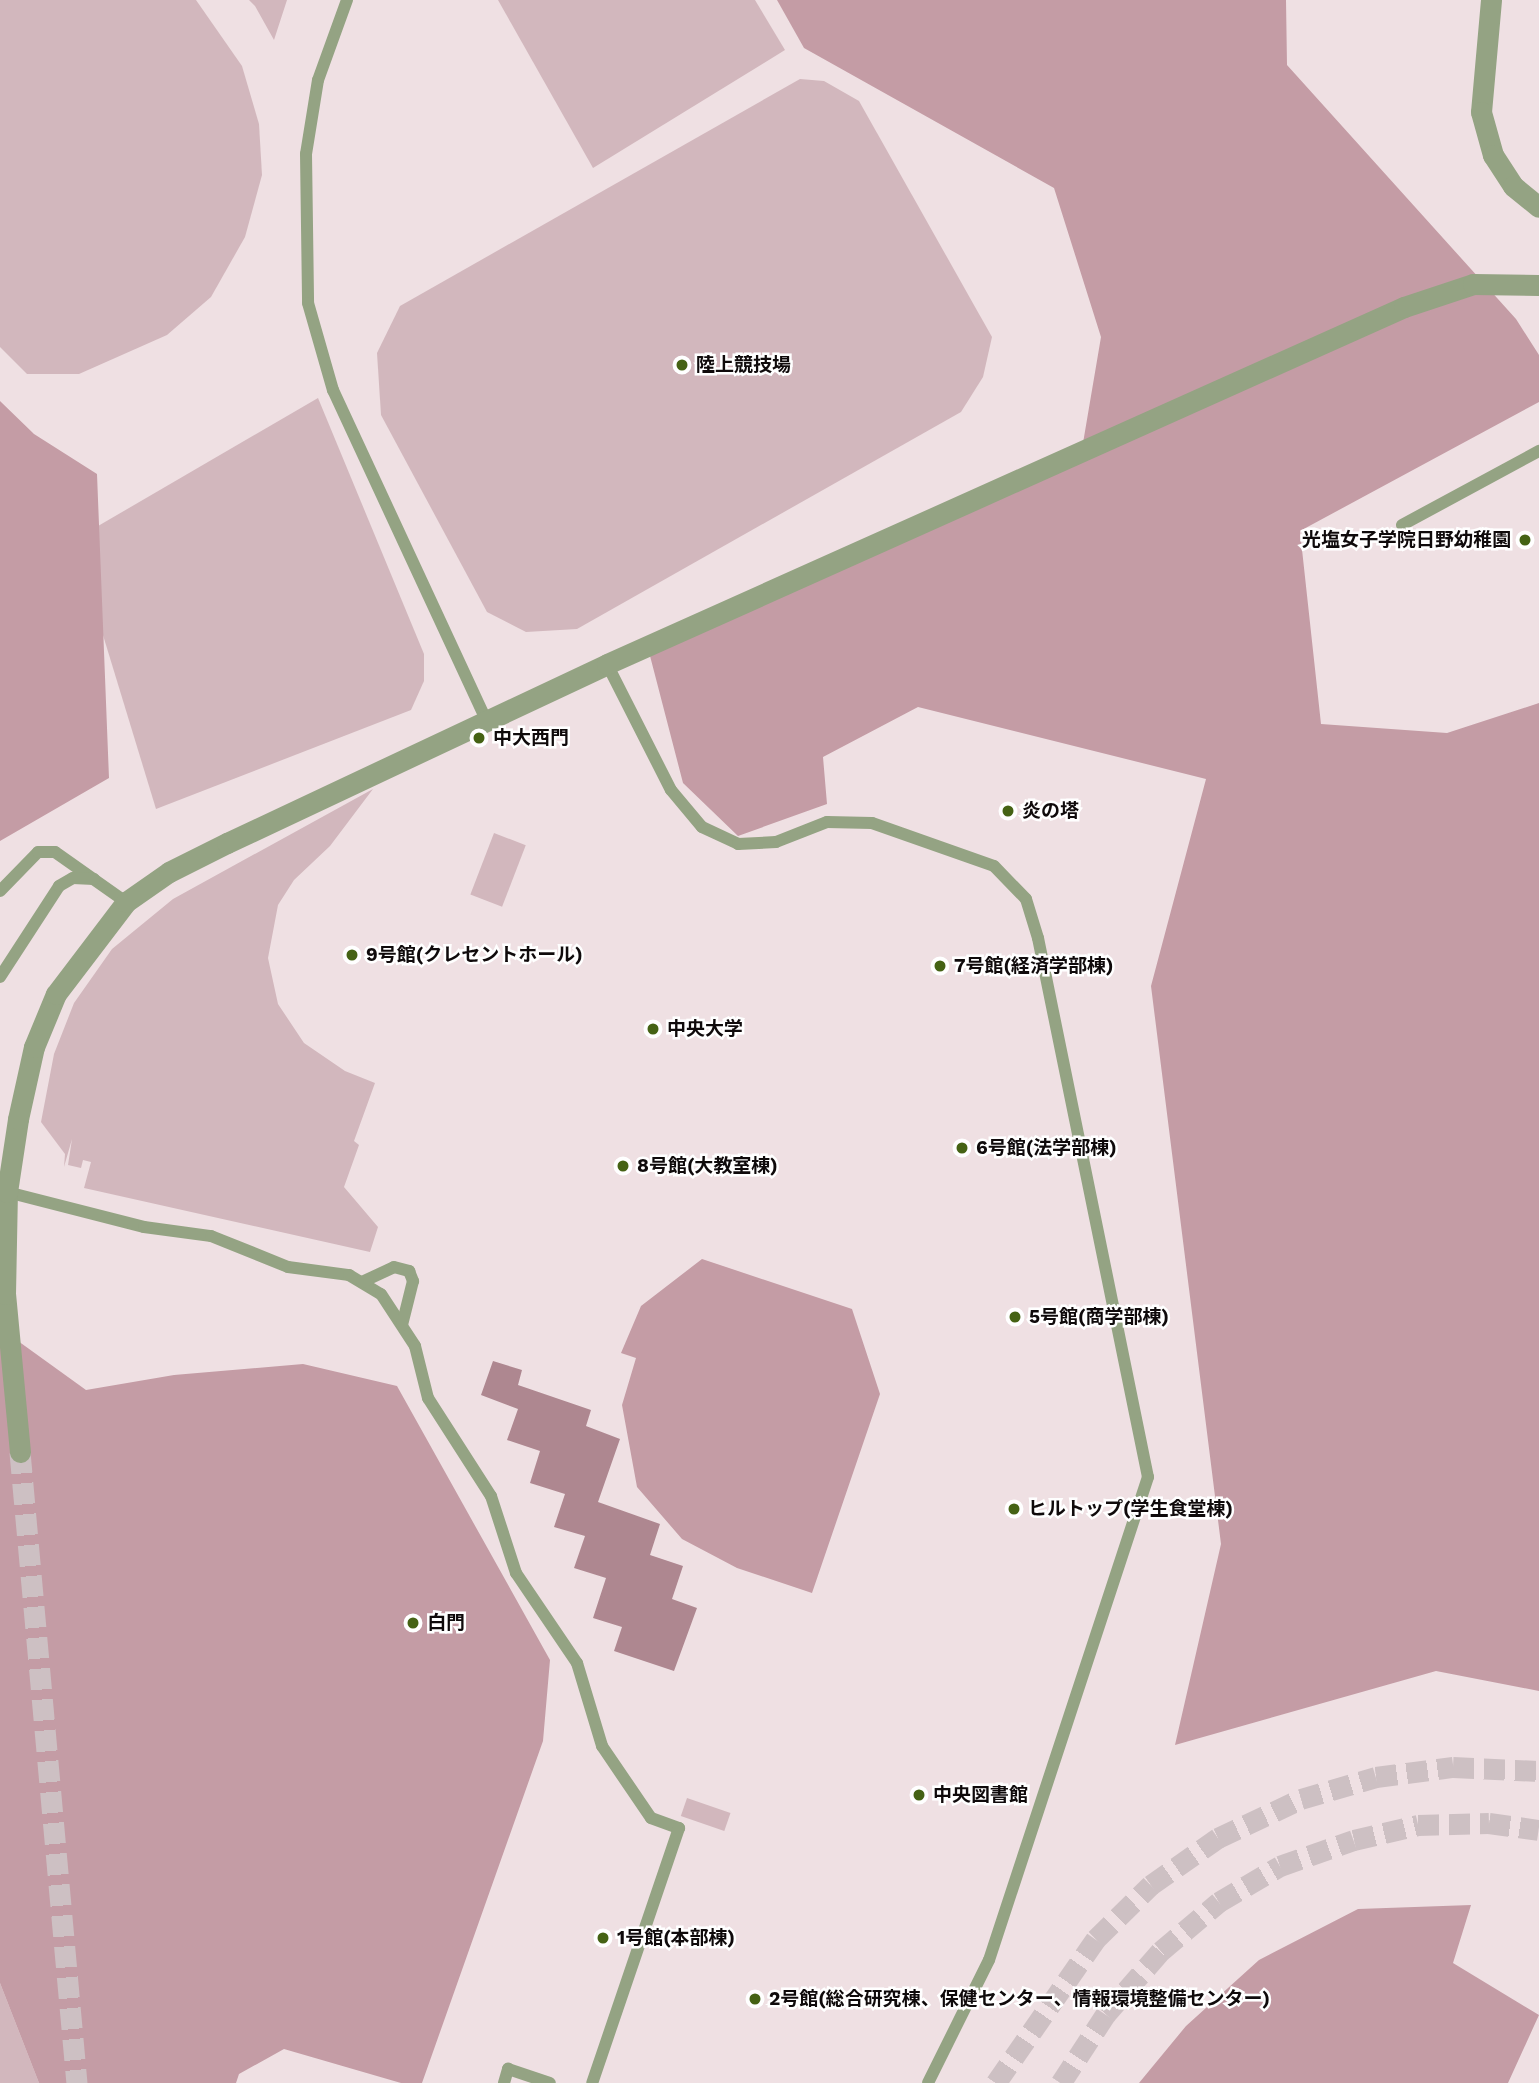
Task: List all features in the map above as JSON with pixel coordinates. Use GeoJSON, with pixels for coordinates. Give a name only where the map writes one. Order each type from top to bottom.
{"type":"FeatureCollection","features":[{"type":"Feature","properties":{"kind":"street"},"geometry":{"type":"LineString","coordinates":[[1491,0],[1481,112],[1493,155],[1513,186],[1539,207]]}},
{"type":"Feature","properties":{"kind":"street"},"geometry":{"type":"LineString","coordinates":[[20,1451],[5,1294],[4,1191],[31,1059],[44,1020],[78,961],[126,902],[169,872],[227,842],[486,720],[1426,297],[1473,284],[1539,285]]}},
{"type":"Feature","properties":{"kind":"lane"},"geometry":{"type":"LineString","coordinates":[[347,0],[318,80],[306,154],[308,303],[333,390],[486,720]]}},
{"type":"Feature","properties":{"kind":"lane"},"geometry":{"type":"LineString","coordinates":[[1402,525],[1539,451]]}},
{"type":"Feature","properties":{"kind":"lane"},"geometry":{"type":"LineString","coordinates":[[607,664],[671,790],[702,827],[738,844],[776,842],[828,822],[872,823],[994,866],[1026,899],[1038,938],[1143,1433],[1148,1477],[989,1961],[928,2083]]}},
{"type":"Feature","properties":{"kind":"lane"},"geometry":{"type":"LineString","coordinates":[[0,891],[38,852],[55,852],[126,902]]}},
{"type":"Feature","properties":{"kind":"lane"},"geometry":{"type":"LineString","coordinates":[[0,977],[59,887],[73,878],[95,879]]}},
{"type":"Feature","properties":{"kind":"lane"},"geometry":{"type":"LineString","coordinates":[[4,1191],[144,1227],[211,1236],[288,1266],[349,1275],[382,1294],[415,1346],[428,1398],[491,1496],[516,1573],[577,1662],[601,1746],[651,1818],[679,1828],[592,2083]]}},
{"type":"Feature","properties":{"kind":"lane"},"geometry":{"type":"LineString","coordinates":[[362,1282],[394,1267],[409,1272],[413,1281],[402,1325]]}},
{"type":"Feature","properties":{"kind":"lane"},"geometry":{"type":"LineString","coordinates":[[504,2083],[508,2069],[550,2083]]}},
{"type":"Feature","properties":{"kind":"shaded area"},"geometry":{"type":"Polygon","coordinates":[[[0,0],[196,0],[242,66],[259,124],[262,175],[245,237],[211,297],[167,335],[79,374],[27,374],[0,347],[0,0]]]}},
{"type":"Feature","properties":{"kind":"shaded area"},"geometry":{"type":"Polygon","coordinates":[[[249,0],[287,0],[274,40],[255,6],[249,0]]]}},
{"type":"Feature","properties":{"kind":"shaded area"},"geometry":{"type":"Polygon","coordinates":[[[498,0],[755,0],[785,50],[593,168],[498,0]]]}},
{"type":"Feature","properties":{"kind":"shaded area"},"geometry":{"type":"Polygon","coordinates":[[[777,0],[1286,0],[1287,65],[1516,319],[1539,355],[1539,402],[1300,531],[1321,724],[1447,733],[1539,703],[1539,1691],[1436,1671],[1175,1745],[1221,1544],[1151,986],[1206,779],[918,707],[823,757],[827,804],[738,836],[683,783],[649,652],[1083,443],[1101,337],[1054,188],[804,48],[777,0]]]}},
{"type":"Feature","properties":{"kind":"shaded area","name":"陸上競技場"},"geometry":{"type":"Polygon","coordinates":[[[800,79],[824,81],[859,101],[992,337],[983,377],[961,412],[577,629],[526,632],[487,612],[381,415],[377,353],[400,306],[800,79]]]}},
{"type":"Feature","properties":{"kind":"shaded area"},"geometry":{"type":"Polygon","coordinates":[[[318,398],[424,654],[424,681],[411,710],[156,809],[74,540],[318,398]]]}},
{"type":"Feature","properties":{"kind":"shaded area"},"geometry":{"type":"Polygon","coordinates":[[[0,401],[34,434],[97,474],[109,778],[0,841],[0,401]]]}},
{"type":"Feature","properties":{"kind":"shaded area"},"geometry":{"type":"Polygon","coordinates":[[[373,789],[330,846],[294,880],[278,905],[268,958],[278,1004],[304,1043],[345,1071],[375,1083],[354,1141],[359,1145],[344,1187],[378,1227],[370,1252],[84,1188],[91,1162],[83,1160],[81,1168],[68,1165],[72,1139],[64,1167],[65,1154],[41,1122],[54,1054],[74,1003],[112,949],[173,899],[373,789]]]}},
{"type":"Feature","properties":{"kind":"shaded area"},"geometry":{"type":"Polygon","coordinates":[[[494,833],[526,845],[502,907],[470,895],[494,833]]]}},
{"type":"Feature","properties":{"kind":"shaded area"},"geometry":{"type":"Polygon","coordinates":[[[702,1259],[852,1309],[880,1394],[812,1593],[737,1568],[682,1539],[637,1487],[622,1405],[636,1358],[621,1353],[641,1306],[702,1259]]]}},
{"type":"Feature","properties":{"kind":"shaded area"},"geometry":{"type":"Polygon","coordinates":[[[0,1328],[86,1390],[174,1375],[303,1364],[397,1386],[550,1660],[543,1741],[422,2083],[401,2083],[284,2049],[239,2074],[236,2083],[39,2083],[0,1983],[0,1328]]]}},
{"type":"Feature","properties":{"kind":"shaded area"},"geometry":{"type":"Polygon","coordinates":[[[493,1361],[522,1370],[518,1385],[591,1410],[586,1426],[620,1439],[598,1502],[660,1524],[650,1555],[683,1566],[672,1599],[697,1608],[674,1671],[614,1651],[622,1627],[593,1618],[606,1578],[574,1568],[585,1536],[554,1527],[565,1494],[530,1483],[540,1451],[507,1440],[518,1409],[481,1395],[493,1361]]]}},
{"type":"Feature","properties":{"kind":"shaded area"},"geometry":{"type":"Polygon","coordinates":[[[687,1798],[730,1813],[724,1831],[681,1816],[687,1798]]]}},
{"type":"Feature","properties":{"kind":"shaded area"},"geometry":{"type":"Polygon","coordinates":[[[1471,1905],[1453,1963],[1539,2015],[1508,2083],[1139,2083],[1186,2026],[1259,1960],[1358,1909],[1471,1905]]]}},
{"type":"Feature","properties":{"kind":"shaded area"},"geometry":{"type":"Polygon","coordinates":[[[0,1983],[39,2083],[0,2083],[0,1983]]]}},
{"type":"Feature","properties":{"kind":"tunnel"},"geometry":{"type":"LineString","coordinates":[[20,1452],[77,2083]]}},
{"type":"Feature","properties":{"kind":"tunnel"},"geometry":{"type":"LineString","coordinates":[[996,2083],[1096,1939],[1151,1885],[1218,1838],[1301,1799],[1376,1777],[1453,1767],[1539,1771]]}},
{"type":"Feature","properties":{"kind":"tunnel"},"geometry":{"type":"LineString","coordinates":[[1061,2083],[1106,2014],[1161,1951],[1219,1902],[1280,1866],[1354,1840],[1418,1825],[1489,1823],[1539,1830]]}},
{"type":"Feature","properties":{"kind":"place","name":"陸上競技場"},"geometry":{"type":"Point","coordinates":[682,365]}},
{"type":"Feature","properties":{"kind":"place","name":"光塩女子学院日野幼稚園"},"geometry":{"type":"Point","coordinates":[1525,540]}},
{"type":"Feature","properties":{"kind":"place","name":"中大西門"},"geometry":{"type":"Point","coordinates":[479,738]}},
{"type":"Feature","properties":{"kind":"place","name":"炎の塔"},"geometry":{"type":"Point","coordinates":[1008,811]}},
{"type":"Feature","properties":{"kind":"place","name":"9号館(クレセントホール)"},"geometry":{"type":"Point","coordinates":[352,955]}},
{"type":"Feature","properties":{"kind":"place","name":"7号館(経済学部棟)"},"geometry":{"type":"Point","coordinates":[940,966]}},
{"type":"Feature","properties":{"kind":"place","name":"中央大学"},"geometry":{"type":"Point","coordinates":[653,1029]}},
{"type":"Feature","properties":{"kind":"place","name":"6号館(法学部棟)"},"geometry":{"type":"Point","coordinates":[962,1148]}},
{"type":"Feature","properties":{"kind":"place","name":"8号館(大教室棟)"},"geometry":{"type":"Point","coordinates":[623,1166]}},
{"type":"Feature","properties":{"kind":"place","name":"5号館(商学部棟)"},"geometry":{"type":"Point","coordinates":[1015,1317]}},
{"type":"Feature","properties":{"kind":"place","name":"ヒルトップ(学生食堂棟)"},"geometry":{"type":"Point","coordinates":[1014,1509]}},
{"type":"Feature","properties":{"kind":"place","name":"白門"},"geometry":{"type":"Point","coordinates":[413,1623]}},
{"type":"Feature","properties":{"kind":"place","name":"中央図書館"},"geometry":{"type":"Point","coordinates":[919,1795]}},
{"type":"Feature","properties":{"kind":"place","name":"1号館(本部棟)"},"geometry":{"type":"Point","coordinates":[603,1938]}},
{"type":"Feature","properties":{"kind":"place","name":"2号館(総合研究棟、保健センター、情報環境整備センター)"},"geometry":{"type":"Point","coordinates":[755,1999]}}]}
